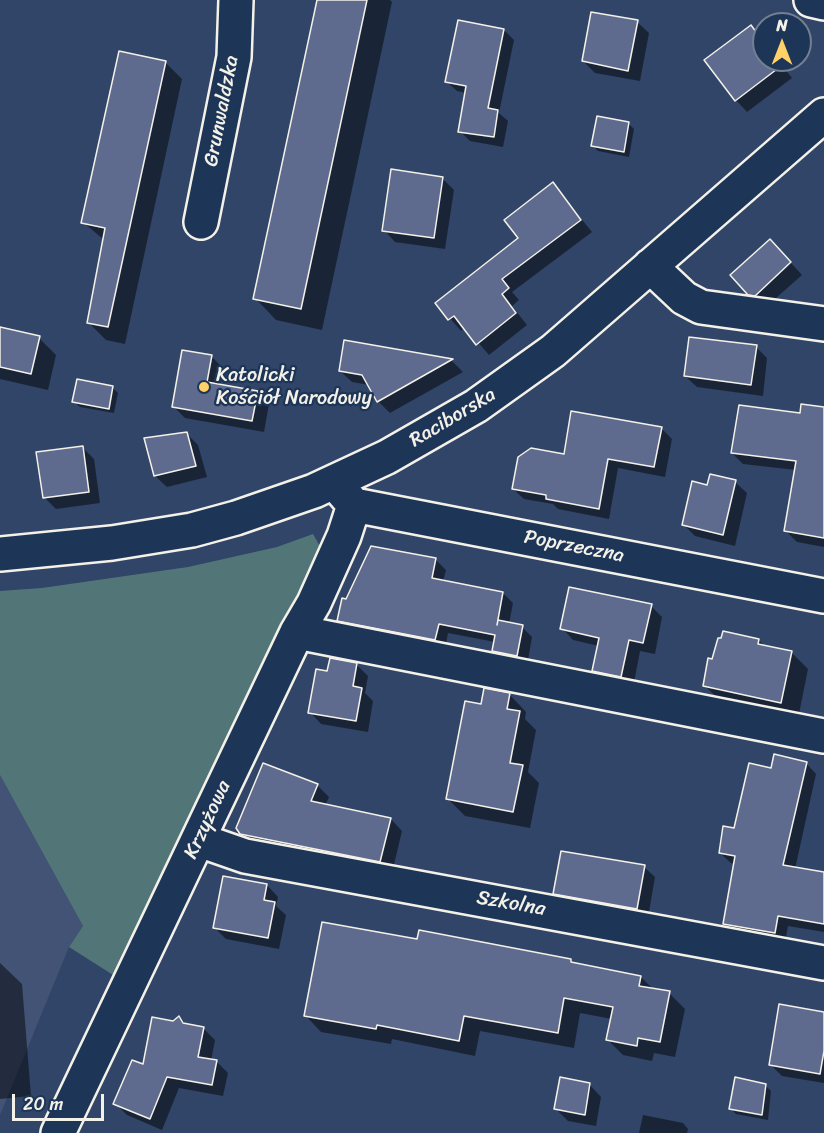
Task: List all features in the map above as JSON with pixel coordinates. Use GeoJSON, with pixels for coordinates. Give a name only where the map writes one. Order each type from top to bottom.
{"type":"FeatureCollection","features":[{"type":"Feature","properties":{"kind":"street","name":"Grunwaldzka"},"geometry":{"type":"LineString","coordinates":[[201,222],[234,57],[237,0]]}},
{"type":"Feature","properties":{"kind":"street"},"geometry":{"type":"LineString","coordinates":[[811,0],[824,3]]}},
{"type":"Feature","properties":{"kind":"street","name":"Raciborska"},"geometry":{"type":"LineString","coordinates":[[0,554],[112,543],[192,530],[255,512],[345,493],[428,434],[518,377],[569,338],[824,115]]}},
{"type":"Feature","properties":{"kind":"street"},"geometry":{"type":"LineString","coordinates":[[650,266],[684,298],[701,307],[824,324]]}},
{"type":"Feature","properties":{"kind":"street","name":"Poprzeczna"},"geometry":{"type":"LineString","coordinates":[[345,493],[824,596]]}},
{"type":"Feature","properties":{"kind":"street","name":"Krzyżowa"},"geometry":{"type":"LineString","coordinates":[[58,1133],[297,632],[314,603],[334,560],[345,493]]}},
{"type":"Feature","properties":{"kind":"street"},"geometry":{"type":"LineString","coordinates":[[297,632],[824,736]]}},
{"type":"Feature","properties":{"kind":"street","name":"Szkolna"},"geometry":{"type":"LineString","coordinates":[[199,840],[245,856],[824,963]]}},
{"type":"Feature","properties":{"kind":"shaded area"},"geometry":{"type":"Polygon","coordinates":[[[0,775],[83,926],[69,947],[0,1115],[0,775]]]}},
{"type":"Feature","properties":{"kind":"green space"},"geometry":{"type":"Polygon","coordinates":[[[313,534],[322,550],[121,980],[69,947],[83,926],[0,775],[0,591],[42,588],[188,567],[277,547],[313,534]]]}},
{"type":"Feature","properties":{"kind":"building"},"geometry":{"type":"Polygon","coordinates":[[[317,0],[367,0],[301,309],[253,299],[317,0]]]}},
{"type":"Feature","properties":{"kind":"building"},"geometry":{"type":"Polygon","coordinates":[[[591,12],[638,20],[628,71],[582,61],[591,12]]]}},
{"type":"Feature","properties":{"kind":"building"},"geometry":{"type":"Polygon","coordinates":[[[458,20],[504,29],[488,108],[498,110],[494,137],[458,132],[466,86],[445,82],[458,20]]]}},
{"type":"Feature","properties":{"kind":"building"},"geometry":{"type":"Polygon","coordinates":[[[751,25],[752,72],[773,72],[735,101],[704,60],[751,25]]]}},
{"type":"Feature","properties":{"kind":"building"},"geometry":{"type":"Polygon","coordinates":[[[119,51],[166,61],[108,327],[87,323],[105,228],[81,223],[119,51]]]}},
{"type":"Feature","properties":{"kind":"building"},"geometry":{"type":"Polygon","coordinates":[[[597,116],[629,122],[624,152],[591,146],[597,116]]]}},
{"type":"Feature","properties":{"kind":"building"},"geometry":{"type":"Polygon","coordinates":[[[391,169],[443,177],[434,238],[382,231],[391,169]]]}},
{"type":"Feature","properties":{"kind":"building"},"geometry":{"type":"Polygon","coordinates":[[[553,182],[581,220],[502,279],[509,288],[502,294],[516,313],[476,345],[454,316],[448,320],[435,303],[518,238],[504,220],[553,182]]]}},
{"type":"Feature","properties":{"kind":"building"},"geometry":{"type":"Polygon","coordinates":[[[770,239],[791,262],[755,296],[748,295],[730,275],[770,239]]]}},
{"type":"Feature","properties":{"kind":"building"},"geometry":{"type":"Polygon","coordinates":[[[0,327],[40,336],[31,374],[0,367],[0,327]]]}},
{"type":"Feature","properties":{"kind":"building"},"geometry":{"type":"Polygon","coordinates":[[[689,337],[757,345],[751,385],[684,376],[689,337]]]}},
{"type":"Feature","properties":{"kind":"building"},"geometry":{"type":"Polygon","coordinates":[[[344,340],[453,359],[377,402],[362,375],[339,371],[344,340]]]}},
{"type":"Feature","properties":{"kind":"building","name":"Katolicki Kościół Narodowy"},"geometry":{"type":"Polygon","coordinates":[[[182,350],[212,355],[207,382],[258,391],[252,421],[172,407],[182,350]]]}},
{"type":"Feature","properties":{"kind":"building"},"geometry":{"type":"Polygon","coordinates":[[[77,379],[113,386],[109,409],[72,402],[77,379]]]}},
{"type":"Feature","properties":{"kind":"building"},"geometry":{"type":"Polygon","coordinates":[[[801,404],[824,407],[824,538],[784,531],[796,461],[731,453],[739,405],[800,413],[801,404]]]}},
{"type":"Feature","properties":{"kind":"building"},"geometry":{"type":"Polygon","coordinates":[[[571,411],[662,427],[654,467],[608,459],[599,509],[546,499],[546,495],[512,489],[518,457],[531,448],[564,454],[571,411]]]}},
{"type":"Feature","properties":{"kind":"building"},"geometry":{"type":"Polygon","coordinates":[[[187,432],[196,466],[154,476],[144,438],[187,432]]]}},
{"type":"Feature","properties":{"kind":"building"},"geometry":{"type":"Polygon","coordinates":[[[83,446],[89,492],[43,498],[36,452],[83,446]]]}},
{"type":"Feature","properties":{"kind":"building"},"geometry":{"type":"Polygon","coordinates":[[[710,474],[736,480],[723,535],[682,525],[692,481],[707,485],[710,474]]]}},
{"type":"Feature","properties":{"kind":"building"},"geometry":{"type":"Polygon","coordinates":[[[371,546],[436,558],[432,578],[503,592],[497,625],[498,620],[523,625],[517,656],[492,651],[495,635],[439,624],[435,640],[337,621],[342,598],[346,599],[371,546]]]}},
{"type":"Feature","properties":{"kind":"building"},"geometry":{"type":"Polygon","coordinates":[[[569,587],[652,604],[643,643],[629,640],[621,677],[592,671],[599,638],[560,629],[569,587]]]}},
{"type":"Feature","properties":{"kind":"building"},"geometry":{"type":"Polygon","coordinates":[[[723,631],[759,639],[758,644],[792,651],[781,703],[703,686],[708,658],[712,659],[718,638],[721,638],[723,631]]]}},
{"type":"Feature","properties":{"kind":"building"},"geometry":{"type":"Polygon","coordinates":[[[330,658],[357,663],[353,686],[362,688],[356,721],[308,713],[316,669],[327,671],[330,658]]]}},
{"type":"Feature","properties":{"kind":"building"},"geometry":{"type":"Polygon","coordinates":[[[484,688],[510,693],[507,709],[520,711],[510,763],[523,765],[513,812],[446,799],[465,701],[481,704],[484,688]]]}},
{"type":"Feature","properties":{"kind":"building"},"geometry":{"type":"Polygon","coordinates":[[[774,754],[807,762],[783,865],[824,872],[824,924],[778,916],[775,933],[723,924],[735,856],[719,853],[723,826],[734,828],[749,763],[771,768],[774,754]]]}},
{"type":"Feature","properties":{"kind":"building"},"geometry":{"type":"Polygon","coordinates":[[[263,763],[318,784],[311,801],[391,818],[380,862],[240,834],[236,828],[263,763]]]}},
{"type":"Feature","properties":{"kind":"building"},"geometry":{"type":"Polygon","coordinates":[[[561,851],[645,865],[637,909],[553,894],[561,851]]]}},
{"type":"Feature","properties":{"kind":"building"},"geometry":{"type":"Polygon","coordinates":[[[223,876],[267,884],[264,900],[275,902],[268,938],[213,928],[223,876]]]}},
{"type":"Feature","properties":{"kind":"building"},"geometry":{"type":"Polygon","coordinates":[[[322,922],[417,939],[419,930],[571,959],[571,962],[641,976],[639,986],[670,991],[660,1042],[638,1038],[637,1046],[606,1040],[613,1007],[564,998],[558,1033],[464,1016],[459,1041],[377,1025],[376,1029],[304,1016],[322,922]]]}},
{"type":"Feature","properties":{"kind":"building"},"geometry":{"type":"Polygon","coordinates":[[[779,1004],[824,1012],[824,1051],[820,1074],[769,1065],[779,1004]]]}},
{"type":"Feature","properties":{"kind":"building"},"geometry":{"type":"Polygon","coordinates":[[[179,1016],[183,1023],[204,1027],[198,1057],[217,1060],[212,1085],[167,1077],[150,1119],[113,1104],[132,1060],[143,1064],[152,1017],[173,1021],[179,1016]]]}},
{"type":"Feature","properties":{"kind":"building"},"geometry":{"type":"Polygon","coordinates":[[[560,1077],[590,1083],[585,1115],[554,1109],[560,1077]]]}},
{"type":"Feature","properties":{"kind":"building"},"geometry":{"type":"Polygon","coordinates":[[[735,1077],[766,1084],[762,1115],[729,1109],[735,1077]]]}},
{"type":"Feature","properties":{"kind":"place","name":"Katolicki Kościół Narodowy"},"geometry":{"type":"Point","coordinates":[204,387]}}]}
